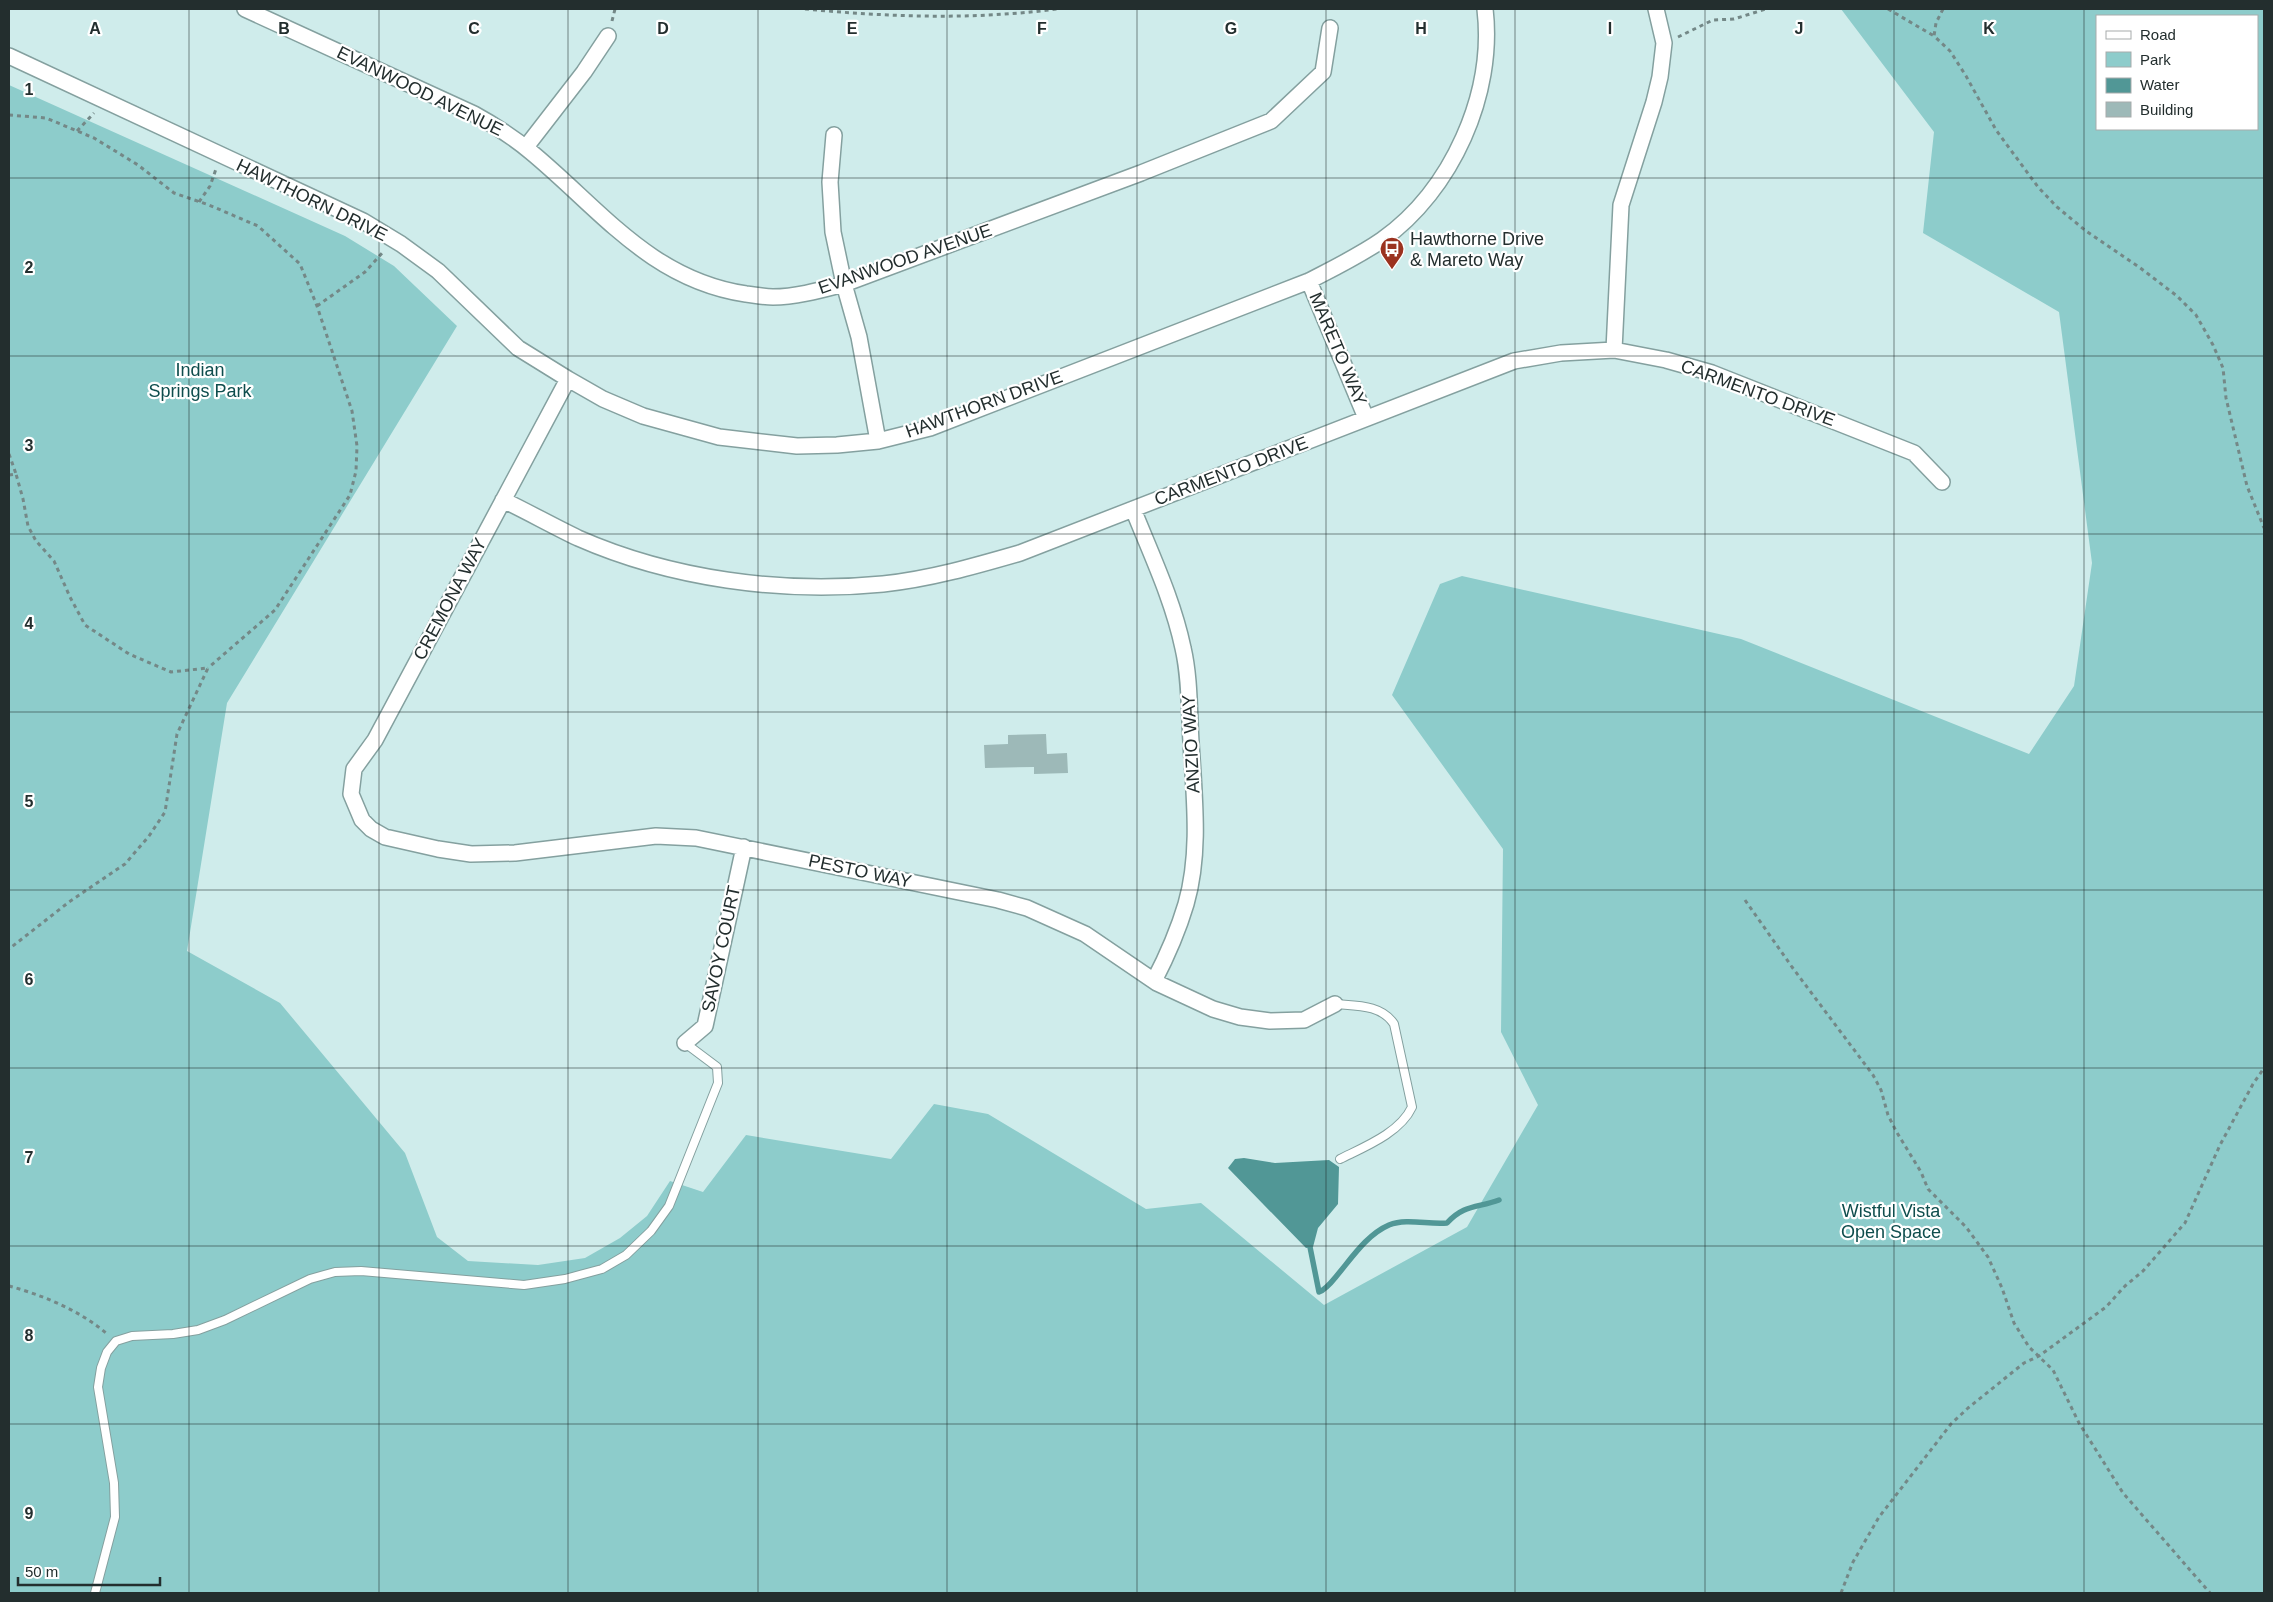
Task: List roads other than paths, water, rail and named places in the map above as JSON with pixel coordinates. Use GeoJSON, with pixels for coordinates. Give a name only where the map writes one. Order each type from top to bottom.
{"type":"FeatureCollection","features":[{"type":"Feature","properties":{"kind":"street","name":"EVANWOOD AVENUE"},"geometry":{"type":"LineString","coordinates":[[245,9],[474,114],[503,130],[526,148],[636,246],[665,266],[692,280],[730,291],[772,297],[815,291],[844,284],[1141,173],[1271,121],[1323,72],[1330,28]]}},
{"type":"Feature","properties":{"kind":"street","name":"HAWTHORN DRIVE"},"geometry":{"type":"LineString","coordinates":[[9,56],[363,221],[392,238],[438,270],[518,348],[604,399],[643,416],[719,437],[797,446],[837,445],[878,441],[930,428],[1309,281],[1359,255],[1384,239],[1409,217],[1430,193],[1447,169],[1464,137],[1475,109],[1486,50],[1485,9]]}},
{"type":"Feature","properties":{"kind":"street"},"geometry":{"type":"LineString","coordinates":[[1614,350],[1621,205],[1654,102],[1660,77],[1664,43],[1656,9]]}},
{"type":"Feature","properties":{"kind":"street"},"geometry":{"type":"LineString","coordinates":[[526,148],[584,72],[608,36]]}},
{"type":"Feature","properties":{"kind":"street"},"geometry":{"type":"LineString","coordinates":[[834,135],[830,182],[833,232],[844,284],[859,337],[878,441]]}},
{"type":"Feature","properties":{"kind":"street","name":"MARETO WAY"},"geometry":{"type":"LineString","coordinates":[[1309,281],[1366,418]]}},
{"type":"Feature","properties":{"kind":"street","name":"CARMENTO DRIVE"},"geometry":{"type":"LineString","coordinates":[[503,500],[579,538],[652,564],[728,580],[811,588],[884,584],[960,570],[1020,553],[1514,361],[1562,353],[1614,350],[1666,360],[1712,372],[1914,453],[1942,482]]}},
{"type":"Feature","properties":{"kind":"street","name":"CREMONA WAY"},"geometry":{"type":"LineString","coordinates":[[362,820],[351,794],[354,769],[375,740],[568,379]]}},
{"type":"Feature","properties":{"kind":"street","name":"ANZIO WAY"},"geometry":{"type":"LineString","coordinates":[[1134,509],[1172,607],[1184,648],[1196,824],[1194,859],[1186,903],[1172,945],[1154,981]]}},
{"type":"Feature","properties":{"kind":"street","name":"PESTO WAY"},"geometry":{"type":"LineString","coordinates":[[362,820],[371,829],[385,837],[471,854],[514,854],[656,836],[696,838],[744,847],[998,900],[1027,908],[1085,934],[1154,981],[1213,1009],[1240,1017],[1270,1021],[1304,1020],[1335,1004]]}},
{"type":"Feature","properties":{"kind":"street","name":"SAVOY COURT"},"geometry":{"type":"LineString","coordinates":[[685,1043],[705,1026],[744,847]]}},
{"type":"Feature","properties":{"kind":"lane"},"geometry":{"type":"LineString","coordinates":[[1335,1004],[1375,1008],[1389,1017],[1396,1033],[1412,1106],[1409,1113],[1395,1128],[1340,1159]]}},
{"type":"Feature","properties":{"kind":"lane"},"geometry":{"type":"LineString","coordinates":[[95,1593],[114,1517],[114,1483],[98,1387],[101,1368],[107,1352],[116,1341],[132,1336],[173,1334],[198,1330],[225,1320],[310,1279],[335,1272],[362,1271],[524,1285],[565,1279],[602,1269],[626,1255],[651,1230],[669,1206],[718,1083],[717,1067],[685,1043]]}},
{"type":"Feature","properties":{"kind":"water"},"geometry":{"type":"Polygon","coordinates":[[[1244,1158],[1275,1163],[1329,1160],[1339,1167],[1338,1204],[1318,1228],[1313,1247],[1306,1248],[1228,1168],[1235,1159],[1244,1158]]]}},
{"type":"Feature","properties":{"kind":"waterway"},"geometry":{"type":"LineString","coordinates":[[1310,1247],[1319,1292],[1330,1284],[1355,1253],[1381,1229],[1403,1222],[1447,1223],[1465,1209],[1499,1200]]}},
{"type":"Feature","properties":{"kind":"place","name":"Hawthorne Drive & Mareto Way"},"geometry":{"type":"Point","coordinates":[1392,270]}},
{"type":"Feature","properties":{"kind":"park label","name":"Indian Springs Park"},"geometry":{"type":"Point","coordinates":[200,380]}},
{"type":"Feature","properties":{"kind":"park label","name":"Wistful Vista Open Space"},"geometry":{"type":"Point","coordinates":[1891,1221]}}]}
